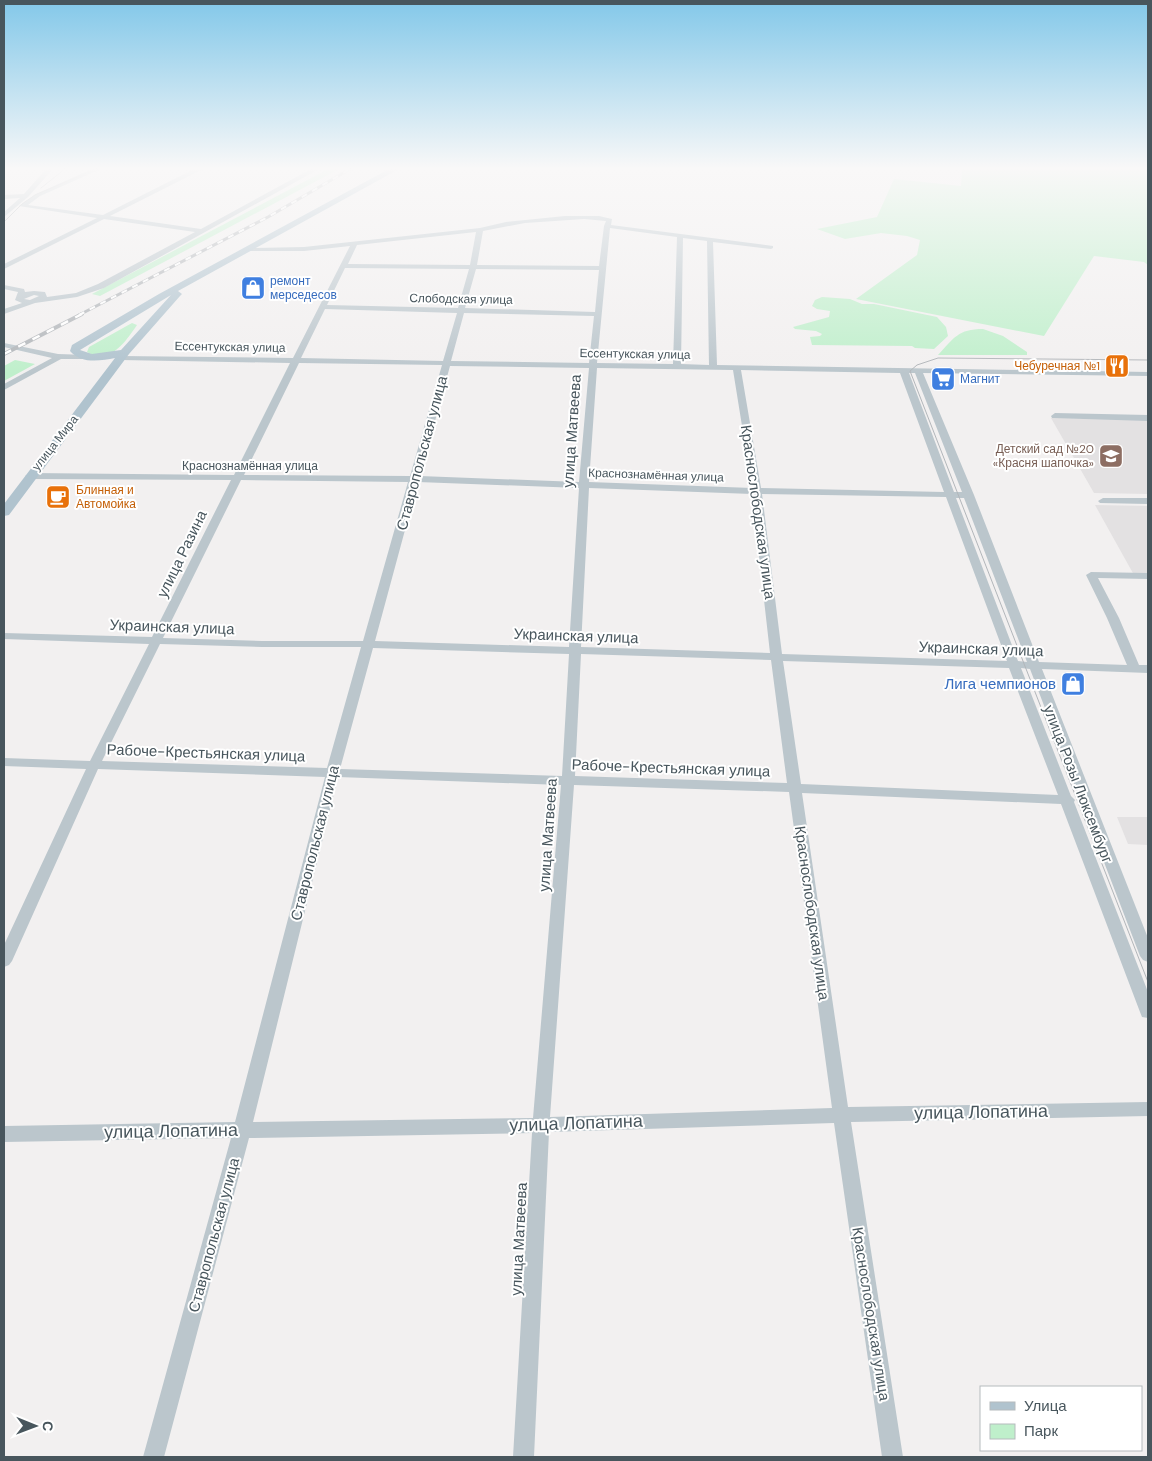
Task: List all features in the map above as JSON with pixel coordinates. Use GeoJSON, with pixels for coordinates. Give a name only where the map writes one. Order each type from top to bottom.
{"type":"FeatureCollection","features":[{"type":"Feature","properties":{"kind":"main road"},"geometry":{"type":"LineString","coordinates":[[108,375],[110,362],[77,354],[76,347],[118,324],[162,296],[272,237]]}},
{"type":"Feature","properties":{"kind":"main road","name":"улица Мира"},"geometry":{"type":"LineString","coordinates":[[4,512],[123,356],[185,284]]}},
{"type":"Feature","properties":{"kind":"main road"},"geometry":{"type":"LineString","coordinates":[[118,324],[140,320],[147,327]]}},
{"type":"Feature","properties":{"kind":"main road"},"geometry":{"type":"LineString","coordinates":[[91,357],[123,356]]}},
{"type":"Feature","properties":{"kind":"street"},"geometry":{"type":"LineString","coordinates":[[4,267],[64,237]]}},
{"type":"Feature","properties":{"kind":"street"},"geometry":{"type":"LineString","coordinates":[[4,287],[33,299],[42,298],[43,295],[62,296],[87,292],[191,237]]}},
{"type":"Feature","properties":{"kind":"street"},"geometry":{"type":"LineString","coordinates":[[250,249],[304,249],[415,237]]}},
{"type":"Feature","properties":{"kind":"street","name":"Ставропольская улица"},"geometry":{"type":"LineString","coordinates":[[153,1457],[242,1130],[332,774],[461,311],[479,237]]}},
{"type":"Feature","properties":{"kind":"street","name":"улица Матвеева"},"geometry":{"type":"LineString","coordinates":[[524,1457],[541,1125],[568,781],[584,484],[606,237]]}},
{"type":"Feature","properties":{"kind":"street"},"geometry":{"type":"LineString","coordinates":[[677,367],[680,237]]}},
{"type":"Feature","properties":{"kind":"street"},"geometry":{"type":"LineString","coordinates":[[689,237],[771,247]]}},
{"type":"Feature","properties":{"kind":"street"},"geometry":{"type":"LineString","coordinates":[[710,240],[713,368]]}},
{"type":"Feature","properties":{"kind":"street","name":"улица Разина"},"geometry":{"type":"LineString","coordinates":[[4,961],[94,765],[354,244]]}},
{"type":"Feature","properties":{"kind":"street"},"geometry":{"type":"LineString","coordinates":[[343,266],[603,268]]}},
{"type":"Feature","properties":{"kind":"street"},"geometry":{"type":"LineString","coordinates":[[4,310],[33,299],[87,292]]}},
{"type":"Feature","properties":{"kind":"street"},"geometry":{"type":"LineString","coordinates":[[4,310],[21,295]]}},
{"type":"Feature","properties":{"kind":"street","name":"Слободская улица"},"geometry":{"type":"LineString","coordinates":[[322,307],[599,314]]}},
{"type":"Feature","properties":{"kind":"street"},"geometry":{"type":"LineString","coordinates":[[4,345],[59,357],[91,357]]}},
{"type":"Feature","properties":{"kind":"street"},"geometry":{"type":"LineString","coordinates":[[4,387],[76,347]]}},
{"type":"Feature","properties":{"kind":"street","name":"Ессентукская улица"},"geometry":{"type":"LineString","coordinates":[[123,356],[446,364],[1148,374]]}},
{"type":"Feature","properties":{"kind":"street","name":"Краснослободская улица"},"geometry":{"type":"LineString","coordinates":[[737,368],[757,491],[776,656],[840,1115],[893,1457]]}},
{"type":"Feature","properties":{"kind":"street","name":"улица Розы Люксембург"},"geometry":{"type":"LineString","coordinates":[[904,371],[1014,665],[1068,800],[1148,1012]]}},
{"type":"Feature","properties":{"kind":"street","name":"улица Розы Люксембург"},"geometry":{"type":"LineString","coordinates":[[918,371],[969,495],[1148,956]]}},
{"type":"Feature","properties":{"kind":"street"},"geometry":{"type":"LineString","coordinates":[[1055,416],[1148,418]]}},
{"type":"Feature","properties":{"kind":"street","name":"Краснознамённая улица"},"geometry":{"type":"LineString","coordinates":[[30,476],[415,479],[757,491],[969,495]]}},
{"type":"Feature","properties":{"kind":"street"},"geometry":{"type":"LineString","coordinates":[[1103,501],[1148,501]]}},
{"type":"Feature","properties":{"kind":"street"},"geometry":{"type":"LineString","coordinates":[[1135,668],[1091,574],[1148,576]]}},
{"type":"Feature","properties":{"kind":"street","name":"Украинская улица"},"geometry":{"type":"LineString","coordinates":[[4,636],[156,642],[369,644],[1148,669]]}},
{"type":"Feature","properties":{"kind":"street","name":"Рабоче-Крестьянская улица"},"geometry":{"type":"LineString","coordinates":[[4,762],[794,788],[1068,800]]}},
{"type":"Feature","properties":{"kind":"street","name":"улица Лопатина"},"geometry":{"type":"LineString","coordinates":[[4,1134],[541,1125],[840,1115],[1148,1108]]}},
{"type":"Feature","properties":{"kind":"shaded area","name":"Детский сад №20 «Красня шапочка»"},"geometry":{"type":"Polygon","coordinates":[[[1051,418],[1148,419],[1148,494],[1094,493],[1051,418]]]}},
{"type":"Feature","properties":{"kind":"shaded area"},"geometry":{"type":"Polygon","coordinates":[[[1095,505],[1148,506],[1148,575],[1134,575],[1095,505]]]}},
{"type":"Feature","properties":{"kind":"shaded area"},"geometry":{"type":"Polygon","coordinates":[[[1117,817],[1148,817],[1148,845],[1128,844],[1117,817]]]}},
{"type":"Feature","properties":{"kind":"green space"},"geometry":{"type":"Polygon","coordinates":[[[199,237],[211,237],[100,296],[92,294],[199,237]]]}},
{"type":"Feature","properties":{"kind":"green space"},"geometry":{"type":"Polygon","coordinates":[[[911,237],[1148,237],[1148,265],[1144,262],[1094,256],[1044,336],[856,299],[917,255],[920,240],[911,237]]]}},
{"type":"Feature","properties":{"kind":"green space"},"geometry":{"type":"Polygon","coordinates":[[[822,297],[850,299],[862,304],[874,304],[937,317],[946,327],[948,336],[934,349],[915,348],[912,346],[812,345],[810,337],[822,334],[816,331],[795,329],[793,327],[829,317],[830,311],[817,309],[812,306],[815,300],[822,297]]]}},
{"type":"Feature","properties":{"kind":"green space"},"geometry":{"type":"Polygon","coordinates":[[[132,323],[137,325],[128,338],[110,354],[95,356],[87,352],[89,347],[132,323]]]}},
{"type":"Feature","properties":{"kind":"green space"},"geometry":{"type":"Polygon","coordinates":[[[983,329],[1003,336],[1027,352],[1027,355],[938,355],[953,339],[962,333],[983,329]]]}},
{"type":"Feature","properties":{"kind":"green space"},"geometry":{"type":"Polygon","coordinates":[[[15,360],[35,364],[4,381],[4,366],[15,360]]]}},
{"type":"Feature","properties":{"kind":"tram line"},"geometry":{"type":"LineString","coordinates":[[1148,360],[938,358],[917,365],[910,371],[1148,982]]}},
{"type":"Feature","properties":{"kind":"railway"},"geometry":{"type":"LineString","coordinates":[[79,315],[229,237]]}},
{"type":"Feature","properties":{"kind":"railway"},"geometry":{"type":"LineString","coordinates":[[4,354],[82,314]]}},
{"type":"Feature","properties":{"kind":"place","name":"ремонт мерседесов"},"geometry":{"type":"Point","coordinates":[253,288]}},
{"type":"Feature","properties":{"kind":"place","name":"Чебуречная №1"},"geometry":{"type":"Point","coordinates":[1117,366]}},
{"type":"Feature","properties":{"kind":"place","name":"Магнит"},"geometry":{"type":"Point","coordinates":[943,379]}},
{"type":"Feature","properties":{"kind":"place","name":"Детский сад №20 «Красня шапочка»"},"geometry":{"type":"Point","coordinates":[1111,456]}},
{"type":"Feature","properties":{"kind":"place","name":"Блинная и Автомойка"},"geometry":{"type":"Point","coordinates":[58,497]}},
{"type":"Feature","properties":{"kind":"place","name":"Лига чемпионов"},"geometry":{"type":"Point","coordinates":[1073,684]}}]}
